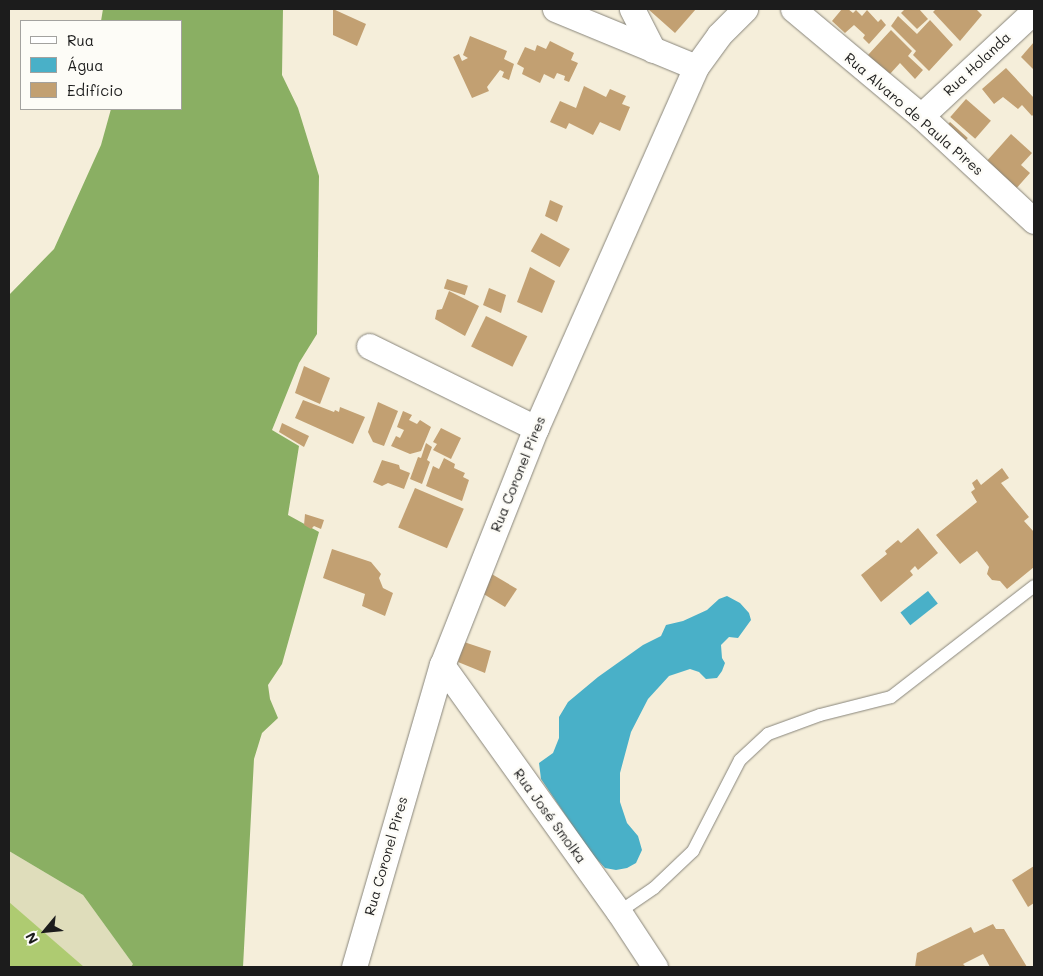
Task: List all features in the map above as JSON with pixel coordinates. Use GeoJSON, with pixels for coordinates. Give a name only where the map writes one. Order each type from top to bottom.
{"type":"FeatureCollection","features":[{"type":"Feature","properties":{"kind":"street"},"geometry":{"type":"LineString","coordinates":[[555,9],[696,67]]}},
{"type":"Feature","properties":{"kind":"street"},"geometry":{"type":"LineString","coordinates":[[632,9],[653,50]]}},
{"type":"Feature","properties":{"kind":"street","name":"Rua Coronel Pires"},"geometry":{"type":"LineString","coordinates":[[354,967],[442,666],[536,428],[696,67],[719,35],[745,9]]}},
{"type":"Feature","properties":{"kind":"street","name":"Rua Alvaro de Paula Pires"},"geometry":{"type":"LineString","coordinates":[[793,9],[921,116],[1034,221]]}},
{"type":"Feature","properties":{"kind":"street","name":"Rua Holanda"},"geometry":{"type":"LineString","coordinates":[[921,116],[1034,12]]}},
{"type":"Feature","properties":{"kind":"street"},"geometry":{"type":"LineString","coordinates":[[369,346],[536,428]]}},
{"type":"Feature","properties":{"kind":"street","name":"Rua José Smolka"},"geometry":{"type":"LineString","coordinates":[[442,666],[619,912],[655,967]]}},
{"type":"Feature","properties":{"kind":"lane"},"geometry":{"type":"LineString","coordinates":[[619,912],[654,888],[693,851],[740,760],[768,734],[820,715],[890,697],[1034,586]]}},
{"type":"Feature","properties":{"kind":"shaded area"},"geometry":{"type":"Polygon","coordinates":[[[9,851],[83,895],[134,965],[131,967],[9,967],[9,851]]]}},
{"type":"Feature","properties":{"kind":"green space"},"geometry":{"type":"Polygon","coordinates":[[[103,9],[283,9],[282,75],[298,108],[319,176],[317,334],[299,363],[272,430],[299,446],[288,515],[319,532],[282,664],[268,685],[270,699],[278,718],[262,733],[254,759],[243,967],[131,967],[133,964],[83,895],[9,851],[9,295],[54,249],[101,145],[111,110],[182,110],[182,20],[101,20],[103,9]]]}},
{"type":"Feature","properties":{"kind":"green space"},"geometry":{"type":"Polygon","coordinates":[[[9,902],[84,967],[9,967],[9,902]]]}},
{"type":"Feature","properties":{"kind":"water"},"geometry":{"type":"Polygon","coordinates":[[[928,591],[938,604],[910,625],[900,613],[928,591]]]}},
{"type":"Feature","properties":{"kind":"water"},"geometry":{"type":"Polygon","coordinates":[[[727,596],[740,603],[749,613],[751,620],[738,638],[729,637],[721,645],[722,658],[725,663],[722,671],[717,678],[706,679],[699,672],[690,669],[669,676],[648,699],[631,732],[620,773],[620,802],[627,823],[638,836],[642,850],[636,863],[627,868],[616,870],[605,868],[591,853],[541,779],[539,763],[553,753],[559,738],[559,717],[568,702],[598,677],[643,645],[661,636],[666,625],[683,621],[707,610],[719,599],[727,596]]]}},
{"type":"Feature","properties":{"kind":"building"},"geometry":{"type":"Polygon","coordinates":[[[333,9],[366,24],[357,46],[333,35],[333,9]]]}},
{"type":"Feature","properties":{"kind":"building"},"geometry":{"type":"Polygon","coordinates":[[[648,9],[696,9],[675,33],[648,9]]]}},
{"type":"Feature","properties":{"kind":"building"},"geometry":{"type":"Polygon","coordinates":[[[842,9],[848,9],[853,13],[856,10],[862,16],[867,10],[878,22],[881,19],[886,25],[869,44],[863,38],[865,35],[854,25],[845,33],[832,21],[842,9]]]}},
{"type":"Feature","properties":{"kind":"building"},"geometry":{"type":"Polygon","coordinates":[[[905,9],[919,9],[928,19],[917,29],[901,13],[905,9]]]}},
{"type":"Feature","properties":{"kind":"building"},"geometry":{"type":"Polygon","coordinates":[[[936,9],[976,9],[982,15],[960,41],[933,12],[936,9]]]}},
{"type":"Feature","properties":{"kind":"building"},"geometry":{"type":"Polygon","coordinates":[[[898,16],[917,34],[930,20],[953,45],[929,71],[913,55],[916,51],[891,26],[898,16]]]}},
{"type":"Feature","properties":{"kind":"building"},"geometry":{"type":"Polygon","coordinates":[[[891,30],[912,51],[908,56],[923,70],[915,79],[900,63],[889,75],[868,55],[891,30]]]}},
{"type":"Feature","properties":{"kind":"building"},"geometry":{"type":"Polygon","coordinates":[[[470,36],[507,51],[504,59],[514,64],[509,80],[502,77],[504,72],[500,70],[487,87],[489,91],[472,98],[453,57],[459,54],[462,61],[468,58],[463,55],[470,36]]]}},
{"type":"Feature","properties":{"kind":"building"},"geometry":{"type":"Polygon","coordinates":[[[550,41],[574,53],[571,60],[578,63],[569,82],[564,80],[565,76],[557,73],[554,79],[544,74],[540,83],[522,74],[524,68],[517,64],[525,47],[535,51],[537,45],[546,49],[550,41]]]}},
{"type":"Feature","properties":{"kind":"building"},"geometry":{"type":"Polygon","coordinates":[[[1034,42],[1034,70],[1021,57],[1034,42]]]}},
{"type":"Feature","properties":{"kind":"building"},"geometry":{"type":"Polygon","coordinates":[[[1006,68],[1034,98],[1034,114],[1032,116],[1022,105],[1018,109],[1003,97],[994,104],[982,89],[1006,68]]]}},
{"type":"Feature","properties":{"kind":"building"},"geometry":{"type":"Polygon","coordinates":[[[584,86],[606,97],[610,89],[626,96],[622,104],[630,107],[620,131],[600,122],[593,135],[569,123],[566,129],[550,122],[560,101],[576,108],[584,86]]]}},
{"type":"Feature","properties":{"kind":"building"},"geometry":{"type":"Polygon","coordinates":[[[966,99],[991,121],[975,139],[950,117],[966,99]]]}},
{"type":"Feature","properties":{"kind":"building"},"geometry":{"type":"Polygon","coordinates":[[[950,122],[968,138],[959,148],[941,132],[950,122]]]}},
{"type":"Feature","properties":{"kind":"building"},"geometry":{"type":"Polygon","coordinates":[[[1011,134],[1032,153],[1021,165],[1030,173],[1013,192],[985,163],[1011,134]]]}},
{"type":"Feature","properties":{"kind":"building"},"geometry":{"type":"Polygon","coordinates":[[[550,200],[563,206],[557,222],[545,216],[550,200]]]}},
{"type":"Feature","properties":{"kind":"building"},"geometry":{"type":"Polygon","coordinates":[[[541,233],[570,249],[560,267],[531,251],[541,233]]]}},
{"type":"Feature","properties":{"kind":"building"},"geometry":{"type":"Polygon","coordinates":[[[530,267],[555,281],[542,313],[517,302],[530,267]]]}},
{"type":"Feature","properties":{"kind":"building"},"geometry":{"type":"Polygon","coordinates":[[[447,279],[468,286],[465,295],[444,289],[447,279]]]}},
{"type":"Feature","properties":{"kind":"building"},"geometry":{"type":"Polygon","coordinates":[[[489,288],[506,295],[501,313],[483,305],[489,288]]]}},
{"type":"Feature","properties":{"kind":"building"},"geometry":{"type":"Polygon","coordinates":[[[449,291],[479,306],[465,336],[435,319],[437,310],[442,309],[449,291]]]}},
{"type":"Feature","properties":{"kind":"building"},"geometry":{"type":"Polygon","coordinates":[[[486,316],[527,336],[512,367],[471,347],[486,316]]]}},
{"type":"Feature","properties":{"kind":"building"},"geometry":{"type":"Polygon","coordinates":[[[304,366],[330,378],[320,404],[295,393],[304,366]]]}},
{"type":"Feature","properties":{"kind":"building"},"geometry":{"type":"Polygon","coordinates":[[[303,400],[334,412],[335,410],[339,412],[340,407],[365,417],[353,444],[295,418],[303,400]]]}},
{"type":"Feature","properties":{"kind":"building"},"geometry":{"type":"Polygon","coordinates":[[[378,402],[398,411],[384,446],[373,442],[368,432],[378,402]]]}},
{"type":"Feature","properties":{"kind":"building"},"geometry":{"type":"Polygon","coordinates":[[[403,411],[412,415],[409,420],[417,424],[420,420],[431,427],[421,451],[410,454],[391,446],[396,436],[400,438],[404,430],[397,427],[403,411]]]}},
{"type":"Feature","properties":{"kind":"building"},"geometry":{"type":"Polygon","coordinates":[[[282,423],[309,436],[304,447],[279,432],[282,423]]]}},
{"type":"Feature","properties":{"kind":"building"},"geometry":{"type":"Polygon","coordinates":[[[441,428],[461,438],[451,459],[433,450],[437,444],[433,442],[441,428]]]}},
{"type":"Feature","properties":{"kind":"building"},"geometry":{"type":"Polygon","coordinates":[[[426,443],[432,447],[427,460],[430,462],[422,484],[410,479],[418,457],[421,458],[426,443]]]}},
{"type":"Feature","properties":{"kind":"building"},"geometry":{"type":"Polygon","coordinates":[[[444,458],[455,464],[454,468],[465,473],[463,477],[469,480],[462,501],[426,486],[433,466],[439,469],[444,458]]]}},
{"type":"Feature","properties":{"kind":"building"},"geometry":{"type":"Polygon","coordinates":[[[382,460],[399,465],[400,469],[410,473],[404,489],[388,483],[382,486],[373,482],[382,460]]]}},
{"type":"Feature","properties":{"kind":"building"},"geometry":{"type":"Polygon","coordinates":[[[1002,468],[1009,478],[1001,483],[1029,517],[1024,521],[1034,532],[1034,567],[1007,589],[1000,581],[992,580],[987,574],[989,567],[977,551],[960,564],[936,535],[977,502],[971,492],[975,489],[972,483],[977,479],[981,485],[1002,468]]]}},
{"type":"Feature","properties":{"kind":"building"},"geometry":{"type":"Polygon","coordinates":[[[415,488],[464,509],[447,548],[398,528],[415,488]]]}},
{"type":"Feature","properties":{"kind":"building"},"geometry":{"type":"Polygon","coordinates":[[[305,514],[324,520],[321,529],[314,526],[311,529],[304,525],[305,514]]]}},
{"type":"Feature","properties":{"kind":"building"},"geometry":{"type":"Polygon","coordinates":[[[918,528],[938,553],[918,570],[915,566],[910,571],[913,575],[881,602],[861,575],[887,554],[885,551],[898,540],[901,543],[918,528]]]}},
{"type":"Feature","properties":{"kind":"building"},"geometry":{"type":"Polygon","coordinates":[[[332,549],[371,562],[381,574],[379,578],[383,588],[393,593],[385,616],[362,606],[365,594],[323,578],[332,549]]]}},
{"type":"Feature","properties":{"kind":"building"},"geometry":{"type":"Polygon","coordinates":[[[490,573],[517,589],[505,607],[482,593],[490,573]]]}},
{"type":"Feature","properties":{"kind":"building"},"geometry":{"type":"Polygon","coordinates":[[[464,642],[491,651],[485,673],[458,662],[464,642]]]}},
{"type":"Feature","properties":{"kind":"building"},"geometry":{"type":"Polygon","coordinates":[[[1034,866],[1034,903],[1028,907],[1012,880],[1034,866]]]}},
{"type":"Feature","properties":{"kind":"building"},"geometry":{"type":"Polygon","coordinates":[[[993,924],[996,929],[1004,929],[1027,967],[990,967],[983,954],[963,964],[966,967],[915,967],[917,953],[971,927],[974,933],[993,924]]]}}]}
